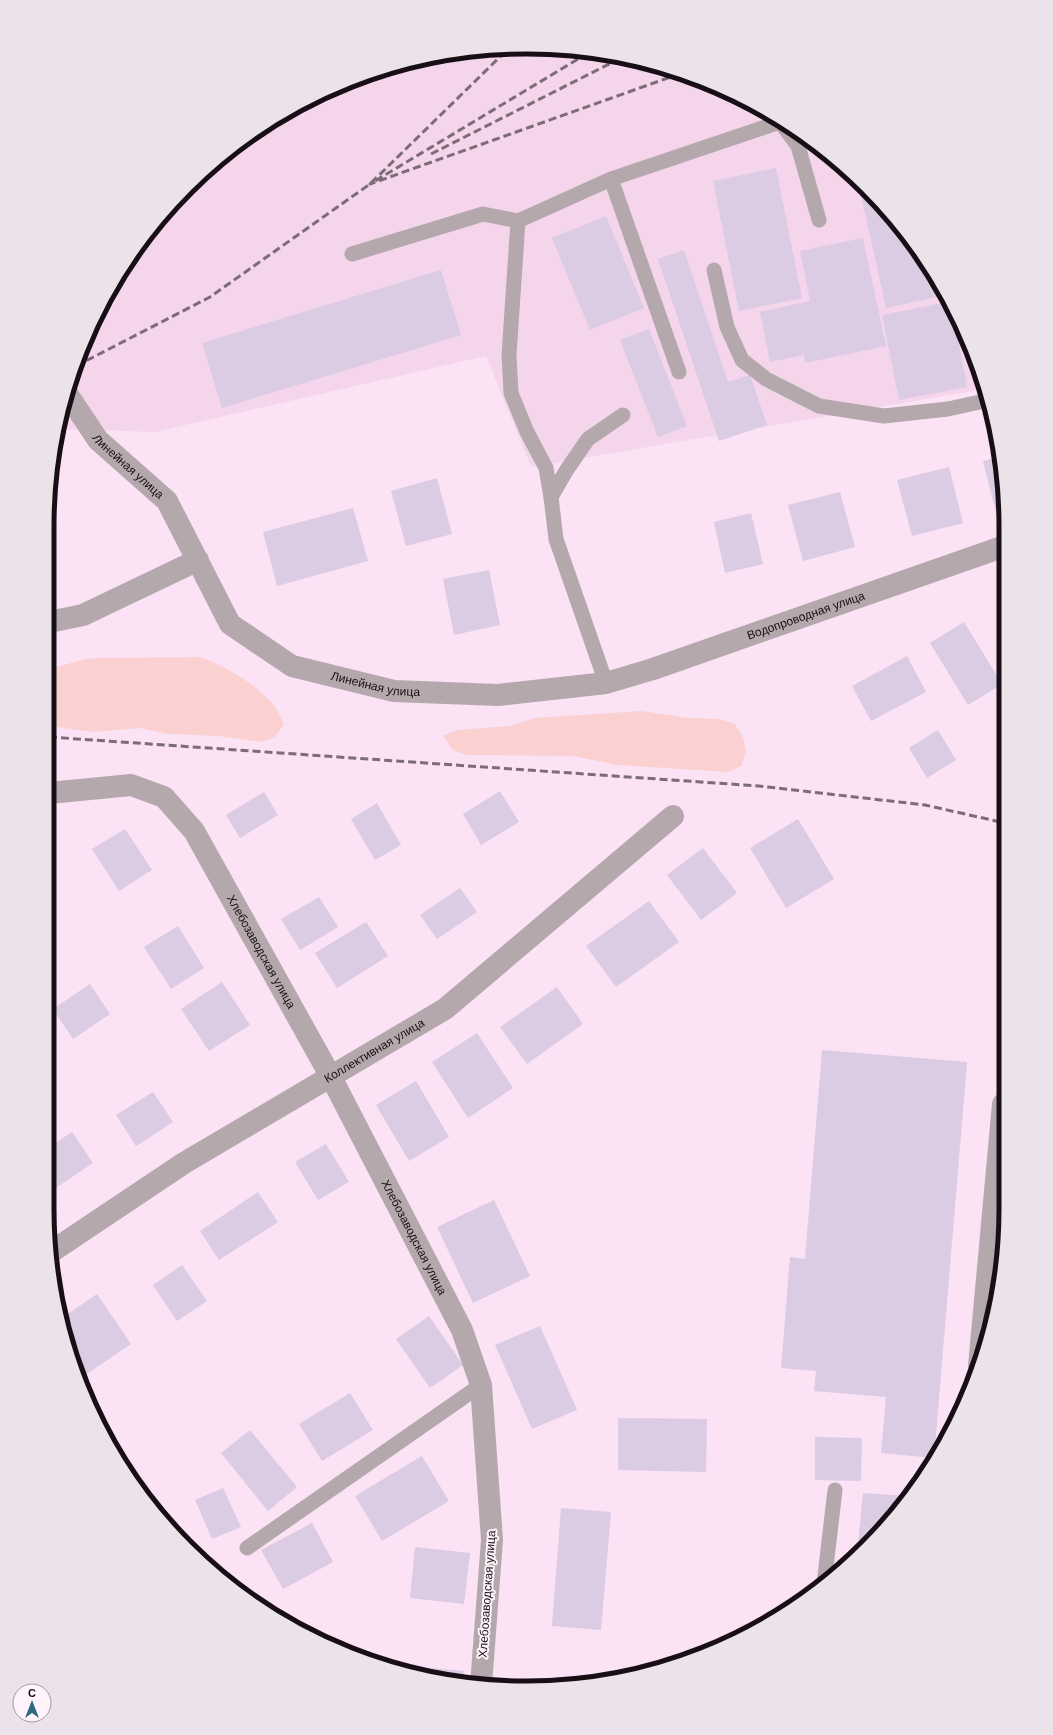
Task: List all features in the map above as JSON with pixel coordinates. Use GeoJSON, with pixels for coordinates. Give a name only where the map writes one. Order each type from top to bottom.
{"type":"FeatureCollection","features":[{"type":"Feature","properties":{"kind":"street","name":"Линейная улица"},"geometry":{"type":"LineString","coordinates":[[71,399],[98,440],[167,501],[230,624],[292,666],[394,691],[498,695],[606,683]]}},
{"type":"Feature","properties":{"kind":"street","name":"Водопроводная улица"},"geometry":{"type":"LineString","coordinates":[[606,683],[653,669],[999,548]]}},
{"type":"Feature","properties":{"kind":"street"},"geometry":{"type":"LineString","coordinates":[[54,621],[83,615],[198,560]]}},
{"type":"Feature","properties":{"kind":"street","name":"Хлебозаводская улица"},"geometry":{"type":"LineString","coordinates":[[54,793],[131,785],[164,797],[194,831],[331,1078],[462,1330],[481,1385],[492,1540],[481,1679]]}},
{"type":"Feature","properties":{"kind":"street","name":"Коллективная улица"},"geometry":{"type":"LineString","coordinates":[[56,1249],[184,1163],[331,1078],[445,1009],[673,816]]}},
{"type":"Feature","properties":{"kind":"street"},"geometry":{"type":"LineString","coordinates":[[982,1335],[999,1148]]}},
{"type":"Feature","properties":{"kind":"lane"},"geometry":{"type":"LineString","coordinates":[[352,254],[483,214],[518,221],[611,179],[774,124]]}},
{"type":"Feature","properties":{"kind":"lane"},"geometry":{"type":"LineString","coordinates":[[789,134],[798,146],[819,220]]}},
{"type":"Feature","properties":{"kind":"lane"},"geometry":{"type":"LineString","coordinates":[[611,179],[678,372]]}},
{"type":"Feature","properties":{"kind":"lane"},"geometry":{"type":"LineString","coordinates":[[518,221],[509,355],[511,393],[526,432],[546,468],[552,497],[556,539],[606,683]]}},
{"type":"Feature","properties":{"kind":"lane"},"geometry":{"type":"LineString","coordinates":[[714,270],[727,327],[742,360],[766,378],[819,406],[884,416],[948,409],[982,401]]}},
{"type":"Feature","properties":{"kind":"lane"},"geometry":{"type":"LineString","coordinates":[[552,497],[566,471],[588,439],[623,415]]}},
{"type":"Feature","properties":{"kind":"lane"},"geometry":{"type":"LineString","coordinates":[[247,1548],[481,1385]]}},
{"type":"Feature","properties":{"kind":"lane"},"geometry":{"type":"LineString","coordinates":[[825,1574],[835,1490]]}},
{"type":"Feature","properties":{"kind":"shaded area"},"geometry":{"type":"Polygon","coordinates":[[[496,55],[557,55],[588,58],[649,70],[707,90],[763,117],[789,134],[838,171],[861,192],[901,239],[936,290],[963,346],[979,390],[531,467],[486,356],[155,432],[64,429],[79,375],[103,318],[117,290],[134,264],[171,215],[192,192],[239,152],[290,117],[318,103],[346,90],[404,70],[434,63],[496,55]]]}},
{"type":"Feature","properties":{"kind":"shaded area"},"geometry":{"type":"Polygon","coordinates":[[[200,657],[231,671],[259,691],[276,709],[284,724],[275,737],[262,742],[218,736],[169,734],[140,728],[94,732],[54,727],[54,668],[86,659],[200,657]]]}},
{"type":"Feature","properties":{"kind":"shaded area"},"geometry":{"type":"Polygon","coordinates":[[[641,711],[688,718],[720,719],[735,724],[743,737],[746,751],[741,766],[728,772],[618,765],[573,756],[467,755],[453,750],[443,736],[457,730],[509,726],[535,718],[641,711]]]}},
{"type":"Feature","properties":{"kind":"building"},"geometry":{"type":"Polygon","coordinates":[[[776,168],[802,298],[739,311],[713,181],[776,168]]]}},
{"type":"Feature","properties":{"kind":"building"},"geometry":{"type":"Polygon","coordinates":[[[860,191],[901,239],[939,296],[886,308],[860,191]]]}},
{"type":"Feature","properties":{"kind":"building"},"geometry":{"type":"Polygon","coordinates":[[[606,216],[644,308],[590,330],[552,238],[606,216]]]}},
{"type":"Feature","properties":{"kind":"building"},"geometry":{"type":"Polygon","coordinates":[[[863,238],[886,346],[805,363],[804,355],[770,362],[760,312],[810,301],[800,251],[863,238]]]}},
{"type":"Feature","properties":{"kind":"building"},"geometry":{"type":"Polygon","coordinates":[[[684,250],[728,382],[750,375],[767,425],[719,441],[658,259],[684,250]]]}},
{"type":"Feature","properties":{"kind":"building"},"geometry":{"type":"Polygon","coordinates":[[[441,270],[461,335],[222,408],[202,343],[441,270]]]}},
{"type":"Feature","properties":{"kind":"building"},"geometry":{"type":"Polygon","coordinates":[[[943,303],[957,334],[967,387],[899,400],[882,315],[943,303]]]}},
{"type":"Feature","properties":{"kind":"building"},"geometry":{"type":"Polygon","coordinates":[[[649,329],[687,426],[658,437],[620,340],[649,329]]]}},
{"type":"Feature","properties":{"kind":"building"},"geometry":{"type":"Polygon","coordinates":[[[994,458],[999,517],[997,517],[983,461],[994,458]]]}},
{"type":"Feature","properties":{"kind":"building"},"geometry":{"type":"Polygon","coordinates":[[[949,467],[963,523],[912,536],[897,480],[949,467]]]}},
{"type":"Feature","properties":{"kind":"building"},"geometry":{"type":"Polygon","coordinates":[[[437,478],[452,534],[406,546],[391,491],[437,478]]]}},
{"type":"Feature","properties":{"kind":"building"},"geometry":{"type":"Polygon","coordinates":[[[840,492],[855,547],[803,561],[788,505],[840,492]]]}},
{"type":"Feature","properties":{"kind":"building"},"geometry":{"type":"Polygon","coordinates":[[[353,508],[368,561],[277,586],[263,532],[353,508]]]}},
{"type":"Feature","properties":{"kind":"building"},"geometry":{"type":"Polygon","coordinates":[[[751,513],[763,564],[725,573],[714,522],[751,513]]]}},
{"type":"Feature","properties":{"kind":"building"},"geometry":{"type":"Polygon","coordinates":[[[489,570],[500,625],[454,635],[443,579],[489,570]]]}},
{"type":"Feature","properties":{"kind":"building"},"geometry":{"type":"Polygon","coordinates":[[[964,622],[999,679],[999,686],[968,705],[930,643],[964,622]]]}},
{"type":"Feature","properties":{"kind":"building"},"geometry":{"type":"Polygon","coordinates":[[[907,656],[926,692],[871,721],[852,686],[907,656]]]}},
{"type":"Feature","properties":{"kind":"building"},"geometry":{"type":"Polygon","coordinates":[[[938,730],[956,760],[927,778],[909,748],[938,730]]]}},
{"type":"Feature","properties":{"kind":"building"},"geometry":{"type":"Polygon","coordinates":[[[500,791],[519,822],[481,845],[463,814],[500,791]]]}},
{"type":"Feature","properties":{"kind":"building"},"geometry":{"type":"Polygon","coordinates":[[[264,792],[278,815],[240,838],[226,815],[264,792]]]}},
{"type":"Feature","properties":{"kind":"building"},"geometry":{"type":"Polygon","coordinates":[[[377,803],[401,845],[375,860],[351,819],[377,803]]]}},
{"type":"Feature","properties":{"kind":"building"},"geometry":{"type":"Polygon","coordinates":[[[798,819],[834,879],[786,908],[750,848],[798,819]]]}},
{"type":"Feature","properties":{"kind":"building"},"geometry":{"type":"Polygon","coordinates":[[[125,829],[152,870],[119,891],[92,849],[125,829]]]}},
{"type":"Feature","properties":{"kind":"building"},"geometry":{"type":"Polygon","coordinates":[[[703,848],[737,893],[701,920],[667,875],[703,848]]]}},
{"type":"Feature","properties":{"kind":"building"},"geometry":{"type":"Polygon","coordinates":[[[460,888],[477,912],[437,939],[420,915],[460,888]]]}},
{"type":"Feature","properties":{"kind":"building"},"geometry":{"type":"Polygon","coordinates":[[[319,897],[338,927],[300,950],[281,919],[319,897]]]}},
{"type":"Feature","properties":{"kind":"building"},"geometry":{"type":"Polygon","coordinates":[[[649,901],[679,942],[616,987],[586,946],[649,901]]]}},
{"type":"Feature","properties":{"kind":"building"},"geometry":{"type":"Polygon","coordinates":[[[366,922],[388,956],[337,988],[315,953],[366,922]]]}},
{"type":"Feature","properties":{"kind":"building"},"geometry":{"type":"Polygon","coordinates":[[[178,926],[204,968],[171,989],[144,947],[178,926]]]}},
{"type":"Feature","properties":{"kind":"building"},"geometry":{"type":"Polygon","coordinates":[[[222,982],[250,1025],[209,1051],[181,1009],[222,982]]]}},
{"type":"Feature","properties":{"kind":"building"},"geometry":{"type":"Polygon","coordinates":[[[90,984],[110,1014],[73,1039],[54,1008],[90,984]]]}},
{"type":"Feature","properties":{"kind":"building"},"geometry":{"type":"Polygon","coordinates":[[[557,987],[583,1024],[527,1064],[500,1027],[557,987]]]}},
{"type":"Feature","properties":{"kind":"building"},"geometry":{"type":"Polygon","coordinates":[[[477,1033],[513,1088],[468,1118],[432,1062],[477,1033]]]}},
{"type":"Feature","properties":{"kind":"building"},"geometry":{"type":"Polygon","coordinates":[[[822,1050],[967,1062],[935,1447],[928,1457],[881,1453],[886,1397],[814,1391],[816,1371],[781,1368],[790,1257],[805,1259],[822,1050]]]}},
{"type":"Feature","properties":{"kind":"building"},"geometry":{"type":"Polygon","coordinates":[[[416,1081],[449,1137],[409,1161],[376,1105],[416,1081]]]}},
{"type":"Feature","properties":{"kind":"building"},"geometry":{"type":"Polygon","coordinates":[[[153,1092],[173,1122],[136,1146],[116,1115],[153,1092]]]}},
{"type":"Feature","properties":{"kind":"building"},"geometry":{"type":"Polygon","coordinates":[[[72,1132],[93,1163],[54,1189],[54,1144],[72,1132]]]}},
{"type":"Feature","properties":{"kind":"building"},"geometry":{"type":"Polygon","coordinates":[[[326,1144],[349,1182],[318,1200],[295,1162],[326,1144]]]}},
{"type":"Feature","properties":{"kind":"building"},"geometry":{"type":"Polygon","coordinates":[[[258,1192],[278,1222],[219,1260],[200,1231],[258,1192]]]}},
{"type":"Feature","properties":{"kind":"building"},"geometry":{"type":"Polygon","coordinates":[[[494,1200],[530,1276],[473,1303],[437,1227],[494,1200]]]}},
{"type":"Feature","properties":{"kind":"building"},"geometry":{"type":"Polygon","coordinates":[[[182,1265],[207,1301],[177,1321],[153,1285],[182,1265]]]}},
{"type":"Feature","properties":{"kind":"building"},"geometry":{"type":"Polygon","coordinates":[[[97,1294],[131,1344],[85,1375],[66,1315],[97,1294]]]}},
{"type":"Feature","properties":{"kind":"building"},"geometry":{"type":"Polygon","coordinates":[[[429,1316],[463,1365],[430,1388],[396,1339],[429,1316]]]}},
{"type":"Feature","properties":{"kind":"building"},"geometry":{"type":"Polygon","coordinates":[[[540,1326],[577,1410],[532,1429],[495,1345],[540,1326]]]}},
{"type":"Feature","properties":{"kind":"building"},"geometry":{"type":"Polygon","coordinates":[[[350,1393],[373,1430],[322,1461],[299,1424],[350,1393]]]}},
{"type":"Feature","properties":{"kind":"building"},"geometry":{"type":"Polygon","coordinates":[[[618,1418],[707,1419],[706,1472],[618,1470],[618,1418]]]}},
{"type":"Feature","properties":{"kind":"building"},"geometry":{"type":"Polygon","coordinates":[[[250,1430],[297,1487],[268,1511],[221,1453],[250,1430]]]}},
{"type":"Feature","properties":{"kind":"building"},"geometry":{"type":"Polygon","coordinates":[[[815,1437],[862,1438],[861,1481],[815,1480],[815,1437]]]}},
{"type":"Feature","properties":{"kind":"building"},"geometry":{"type":"Polygon","coordinates":[[[422,1456],[449,1501],[382,1541],[355,1496],[422,1456]]]}},
{"type":"Feature","properties":{"kind":"building"},"geometry":{"type":"Polygon","coordinates":[[[223,1488],[241,1527],[212,1539],[195,1500],[223,1488]]]}},
{"type":"Feature","properties":{"kind":"building"},"geometry":{"type":"Polygon","coordinates":[[[863,1493],[901,1496],[882,1520],[858,1546],[863,1493]]]}},
{"type":"Feature","properties":{"kind":"building"},"geometry":{"type":"Polygon","coordinates":[[[561,1508],[611,1512],[601,1630],[552,1626],[561,1508]]]}},
{"type":"Feature","properties":{"kind":"building"},"geometry":{"type":"Polygon","coordinates":[[[312,1523],[333,1562],[283,1589],[261,1550],[312,1523]]]}},
{"type":"Feature","properties":{"kind":"building"},"geometry":{"type":"Polygon","coordinates":[[[415,1547],[470,1553],[464,1604],[410,1598],[415,1547]]]}},
{"type":"Feature","properties":{"kind":"building"},"geometry":{"type":"Polygon","coordinates":[[[407,1666],[464,1671],[464,1677],[407,1666]]]}},
{"type":"Feature","properties":{"kind":"railway"},"geometry":{"type":"LineString","coordinates":[[84,362],[210,297],[370,184],[502,55]]}},
{"type":"Feature","properties":{"kind":"railway"},"geometry":{"type":"LineString","coordinates":[[581,57],[370,184],[671,77]]}},
{"type":"Feature","properties":{"kind":"railway"},"geometry":{"type":"LineString","coordinates":[[431,154],[613,62]]}},
{"type":"Feature","properties":{"kind":"railway"},"geometry":{"type":"LineString","coordinates":[[54,737],[759,786],[925,805],[999,822]]}}]}
